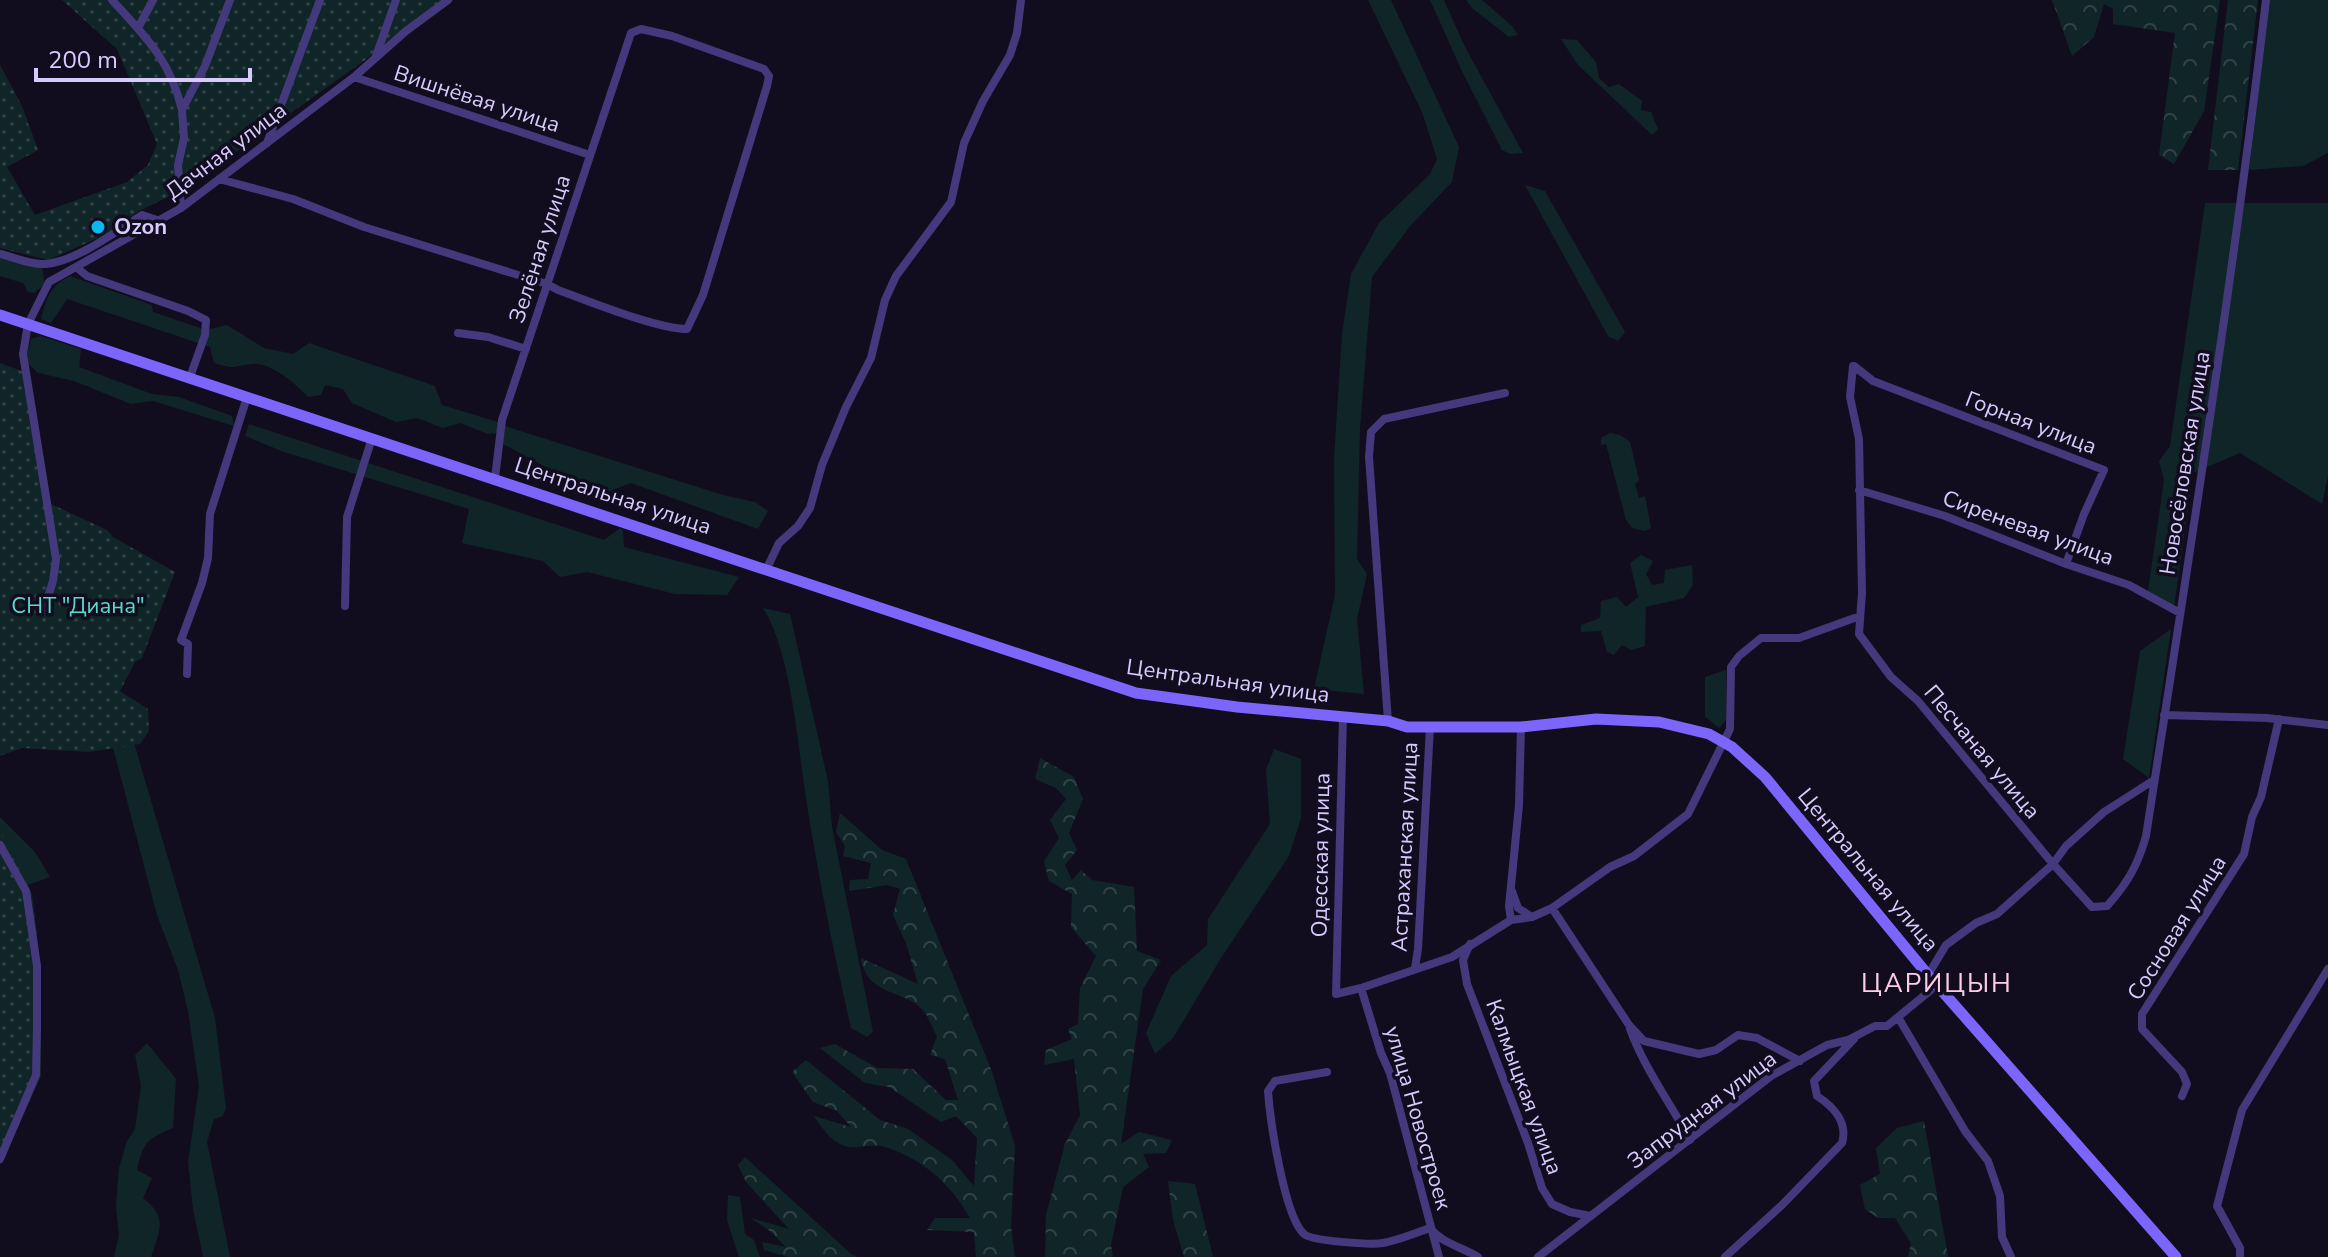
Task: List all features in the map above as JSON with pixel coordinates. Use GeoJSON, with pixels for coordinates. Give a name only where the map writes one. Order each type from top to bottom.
{"type":"FeatureCollection","features":[{"type":"Feature","properties":{"kind":"street"},"geometry":{"type":"LineString","coordinates":[[112,0],[160,55],[176,82],[184,138],[178,165],[181,208]]}},
{"type":"Feature","properties":{"kind":"street"},"geometry":{"type":"LineString","coordinates":[[138,28],[153,0]]}},
{"type":"Feature","properties":{"kind":"street"},"geometry":{"type":"LineString","coordinates":[[182,110],[205,66],[230,0]]}},
{"type":"Feature","properties":{"kind":"street"},"geometry":{"type":"LineString","coordinates":[[267,143],[320,0]]}},
{"type":"Feature","properties":{"kind":"street"},"geometry":{"type":"LineString","coordinates":[[375,58],[396,0]]}},
{"type":"Feature","properties":{"kind":"street","name":"Дачная улица"},"geometry":{"type":"LineString","coordinates":[[28,324],[49,282],[181,208],[354,77],[448,0]]}},
{"type":"Feature","properties":{"kind":"street"},"geometry":{"type":"LineString","coordinates":[[767,568],[779,543],[798,526],[810,508],[822,465],[871,358],[885,300],[896,276],[951,202],[964,143],[983,101],[1010,55],[1017,33],[1021,0]]}},
{"type":"Feature","properties":{"kind":"street","name":"Новосёловская улица"},"geometry":{"type":"LineString","coordinates":[[2092,907],[2107,906],[2124,887],[2138,863],[2146,836],[2245,173],[2266,0]]}},
{"type":"Feature","properties":{"kind":"street","name":"Зелёная улица"},"geometry":{"type":"LineString","coordinates":[[495,478],[502,420],[526,349],[547,284],[590,155],[631,33],[641,29],[672,36],[764,69],[769,76],[703,295],[687,329],[643,319],[547,284]]}},
{"type":"Feature","properties":{"kind":"street","name":"Вишнёвая улица"},"geometry":{"type":"LineString","coordinates":[[354,77],[590,155]]}},
{"type":"Feature","properties":{"kind":"street"},"geometry":{"type":"LineString","coordinates":[[219,179],[293,199],[364,227],[547,284]]}},
{"type":"Feature","properties":{"kind":"street"},"geometry":{"type":"LineString","coordinates":[[0,254],[40,265],[52,263],[90,246],[142,215],[160,221]]}},
{"type":"Feature","properties":{"kind":"street"},"geometry":{"type":"LineString","coordinates":[[76,267],[87,276],[206,320],[205,335],[190,377]]}},
{"type":"Feature","properties":{"kind":"street","name":"Центральная улица"},"geometry":{"type":"LineString","coordinates":[[0,315],[1136,693],[1237,707],[1388,721],[1407,727],[1521,727],[1596,719],[1659,722],[1691,728],[1722,740],[1765,777],[1928,975],[2176,1257]]}},
{"type":"Feature","properties":{"kind":"street"},"geometry":{"type":"LineString","coordinates":[[28,324],[23,354],[56,559],[44,610]]}},
{"type":"Feature","properties":{"kind":"street"},"geometry":{"type":"LineString","coordinates":[[458,333],[488,337],[526,349]]}},
{"type":"Feature","properties":{"kind":"street","name":"Горная улица"},"geometry":{"type":"LineString","coordinates":[[1859,490],[1859,439],[1850,397],[1855,373],[1853,366],[1873,381],[2104,470],[2066,564]]}},
{"type":"Feature","properties":{"kind":"street"},"geometry":{"type":"LineString","coordinates":[[1388,721],[1369,457],[1371,432],[1384,419],[1505,393]]}},
{"type":"Feature","properties":{"kind":"street"},"geometry":{"type":"LineString","coordinates":[[187,674],[188,644],[181,640],[202,583],[208,558],[210,514],[247,397]]}},
{"type":"Feature","properties":{"kind":"street"},"geometry":{"type":"LineString","coordinates":[[345,606],[347,517],[372,438]]}},
{"type":"Feature","properties":{"kind":"street"},"geometry":{"type":"LineString","coordinates":[[1361,988],[1452,957],[1511,920],[1532,917],[1552,908],[1610,867],[1634,856],[1688,814],[1730,729],[1731,667],[1739,656],[1761,638],[1799,638],[1860,616],[1859,490]]}},
{"type":"Feature","properties":{"kind":"street","name":"Сиреневая улица"},"geometry":{"type":"LineString","coordinates":[[1859,490],[1945,516],[2066,564],[2129,585],[2180,613]]}},
{"type":"Feature","properties":{"kind":"street","name":"Песчаная улица"},"geometry":{"type":"LineString","coordinates":[[1860,616],[1859,634],[1891,677],[1918,701],[2092,907]]}},
{"type":"Feature","properties":{"kind":"street"},"geometry":{"type":"LineString","coordinates":[[2164,715],[2279,719],[2328,725]]}},
{"type":"Feature","properties":{"kind":"street","name":"Одесская улица"},"geometry":{"type":"LineString","coordinates":[[1343,716],[1336,994],[1361,988]]}},
{"type":"Feature","properties":{"kind":"street","name":"Сосновая улица"},"geometry":{"type":"LineString","coordinates":[[2182,1096],[2187,1084],[2182,1072],[2142,1029],[2142,1014],[2244,854],[2279,719]]}},
{"type":"Feature","properties":{"kind":"street","name":"Астраханская улица"},"geometry":{"type":"LineString","coordinates":[[1415,968],[1430,727]]}},
{"type":"Feature","properties":{"kind":"street"},"geometry":{"type":"LineString","coordinates":[[1511,920],[1509,906],[1519,805],[1521,727]]}},
{"type":"Feature","properties":{"kind":"street"},"geometry":{"type":"LineString","coordinates":[[1928,975],[1946,945],[1976,923],[1997,914],[2053,864],[2066,846],[2104,812],[2154,780]]}},
{"type":"Feature","properties":{"kind":"street"},"geometry":{"type":"LineString","coordinates":[[0,845],[26,891],[37,966],[37,1028],[36,1075],[0,1159]]}},
{"type":"Feature","properties":{"kind":"street"},"geometry":{"type":"LineString","coordinates":[[1512,891],[1518,908],[1532,917]]}},
{"type":"Feature","properties":{"kind":"street"},"geometry":{"type":"LineString","coordinates":[[1552,908],[1629,1025],[1644,1041],[1699,1054],[1716,1050],[1738,1035],[1757,1038],[1800,1061]]}},
{"type":"Feature","properties":{"kind":"street","name":"Калмыцкая улица"},"geometry":{"type":"LineString","coordinates":[[1470,944],[1463,960],[1467,984],[1542,1188],[1552,1204],[1590,1216]]}},
{"type":"Feature","properties":{"kind":"street"},"geometry":{"type":"LineString","coordinates":[[2240,1257],[2240,1248],[2217,1206],[2242,1110],[2328,969]]}},
{"type":"Feature","properties":{"kind":"street","name":"Запрудная улица"},"geometry":{"type":"LineString","coordinates":[[1538,1257],[1771,1076],[1827,1045],[1875,1026],[1887,1026],[1937,985]]}},
{"type":"Feature","properties":{"kind":"street","name":"улица Новостроек"},"geometry":{"type":"LineString","coordinates":[[1361,988],[1390,1073],[1439,1257]]}},
{"type":"Feature","properties":{"kind":"street"},"geometry":{"type":"LineString","coordinates":[[1898,1017],[1965,1131],[1988,1161],[2000,1196],[2002,1237],[2011,1257]]}},
{"type":"Feature","properties":{"kind":"street"},"geometry":{"type":"LineString","coordinates":[[1629,1025],[1637,1049],[1690,1140]]}},
{"type":"Feature","properties":{"kind":"street"},"geometry":{"type":"LineString","coordinates":[[1725,1257],[1782,1205],[1842,1143],[1845,1133],[1840,1118],[1828,1103],[1817,1096],[1814,1081],[1858,1035]]}},
{"type":"Feature","properties":{"kind":"street"},"geometry":{"type":"LineString","coordinates":[[1327,1072],[1275,1081],[1268,1091],[1273,1147],[1295,1220],[1303,1234],[1310,1238],[1374,1244],[1430,1228],[1441,1242],[1458,1246],[1478,1257]]}},
{"type":"Feature","properties":{"kind":"green space"},"geometry":{"type":"Polygon","coordinates":[[[62,0],[442,0],[382,48],[184,189],[139,211],[107,234],[48,260],[0,248],[0,65],[22,106],[38,150],[7,167],[35,215],[127,182],[148,165],[157,144],[117,49],[62,0]]]}},
{"type":"Feature","properties":{"kind":"green space"},"geometry":{"type":"Polygon","coordinates":[[[1368,0],[1391,0],[1459,147],[1452,182],[1411,225],[1372,277],[1360,428],[1357,559],[1367,574],[1357,619],[1364,694],[1314,689],[1335,595],[1334,458],[1342,334],[1351,274],[1379,223],[1430,174],[1437,159],[1422,112],[1368,0]]]}},
{"type":"Feature","properties":{"kind":"green space"},"geometry":{"type":"Polygon","coordinates":[[[1430,0],[1444,0],[1464,45],[1523,153],[1510,154],[1502,150],[1430,0]]]}},
{"type":"Feature","properties":{"kind":"green space"},"geometry":{"type":"Polygon","coordinates":[[[1466,0],[1482,0],[1518,35],[1509,37],[1466,0]]]}},
{"type":"Feature","properties":{"kind":"green space"},"geometry":{"type":"Polygon","coordinates":[[[2052,0],[2220,0],[2204,111],[2174,164],[2159,155],[2175,33],[2113,24],[2113,9],[2104,4],[2094,37],[2072,56],[2052,0]]]}},
{"type":"Feature","properties":{"kind":"green space"},"geometry":{"type":"Polygon","coordinates":[[[2228,0],[2258,0],[2238,170],[2208,170],[2228,0]]]}},
{"type":"Feature","properties":{"kind":"green space"},"geometry":{"type":"Polygon","coordinates":[[[2269,0],[2328,0],[2328,153],[2303,166],[2249,170],[2269,0]]]}},
{"type":"Feature","properties":{"kind":"green space"},"geometry":{"type":"Polygon","coordinates":[[[1561,39],[1577,40],[1596,62],[1599,78],[1609,87],[1619,84],[1642,101],[1641,110],[1651,112],[1658,129],[1652,135],[1578,65],[1561,39]]]}},
{"type":"Feature","properties":{"kind":"green space"},"geometry":{"type":"Polygon","coordinates":[[[1525,185],[1545,191],[1625,332],[1618,341],[1608,336],[1525,185]]]}},
{"type":"Feature","properties":{"kind":"green space"},"geometry":{"type":"Polygon","coordinates":[[[2205,203],[2328,203],[2328,476],[2322,504],[2240,453],[2193,473],[2174,607],[2148,591],[2164,480],[2159,461],[2170,446],[2205,203]]]}},
{"type":"Feature","properties":{"kind":"green space"},"geometry":{"type":"Polygon","coordinates":[[[0,256],[42,268],[45,284],[34,293],[28,292],[23,283],[0,276],[0,256]]]}},
{"type":"Feature","properties":{"kind":"green space"},"geometry":{"type":"Polygon","coordinates":[[[70,276],[152,305],[153,312],[206,330],[227,325],[264,348],[293,354],[309,343],[435,386],[442,405],[498,422],[497,433],[488,434],[460,423],[443,428],[417,418],[396,422],[352,403],[343,389],[325,385],[321,395],[308,397],[290,380],[267,366],[252,364],[231,367],[214,363],[210,347],[67,299],[51,323],[41,319],[50,293],[70,276]]]}},
{"type":"Feature","properties":{"kind":"green space"},"geometry":{"type":"Polygon","coordinates":[[[41,336],[81,349],[79,367],[152,394],[179,397],[232,416],[234,426],[153,401],[131,404],[74,381],[38,373],[25,361],[31,339],[41,336]]]}},
{"type":"Feature","properties":{"kind":"green space","name":"СНТ \"Диана\""},"geometry":{"type":"Polygon","coordinates":[[[0,363],[30,374],[51,504],[107,530],[113,537],[175,572],[142,658],[135,662],[120,691],[148,709],[149,731],[140,744],[89,752],[22,748],[0,756],[0,363]]]}},
{"type":"Feature","properties":{"kind":"green space"},"geometry":{"type":"Polygon","coordinates":[[[249,424],[604,540],[620,528],[623,530],[624,547],[739,577],[727,595],[675,594],[587,572],[560,577],[543,561],[462,543],[469,509],[284,452],[245,436],[249,424]]]}},
{"type":"Feature","properties":{"kind":"green space"},"geometry":{"type":"Polygon","coordinates":[[[505,426],[723,495],[755,502],[768,511],[758,529],[631,483],[589,499],[565,490],[549,469],[503,444],[505,426]]]}},
{"type":"Feature","properties":{"kind":"green space"},"geometry":{"type":"Polygon","coordinates":[[[1610,433],[1630,442],[1639,480],[1635,484],[1639,498],[1645,496],[1651,528],[1645,531],[1632,528],[1626,520],[1606,444],[1601,445],[1601,438],[1610,433]]]}},
{"type":"Feature","properties":{"kind":"green space"},"geometry":{"type":"Polygon","coordinates":[[[1641,555],[1653,561],[1646,574],[1652,585],[1664,583],[1665,570],[1692,565],[1693,585],[1684,598],[1646,607],[1645,646],[1631,650],[1622,645],[1614,655],[1607,652],[1601,631],[1581,632],[1581,625],[1600,618],[1601,601],[1617,597],[1626,607],[1638,597],[1630,563],[1641,555]]]}},
{"type":"Feature","properties":{"kind":"green space"},"geometry":{"type":"Polygon","coordinates":[[[763,608],[790,614],[828,781],[832,827],[873,1032],[867,1037],[851,1028],[817,861],[787,676],[773,627],[763,608]]]}},
{"type":"Feature","properties":{"kind":"green space"},"geometry":{"type":"Polygon","coordinates":[[[2171,629],[2149,778],[2123,759],[2140,651],[2171,629]]]}},
{"type":"Feature","properties":{"kind":"green space"},"geometry":{"type":"Polygon","coordinates":[[[1726,670],[1726,720],[1719,728],[1705,717],[1705,677],[1726,670]]]}},
{"type":"Feature","properties":{"kind":"green space"},"geometry":{"type":"Polygon","coordinates":[[[110,736],[134,743],[215,1018],[226,1108],[223,1116],[214,1119],[207,1142],[230,1257],[203,1257],[188,1162],[199,1086],[188,1011],[178,970],[157,915],[110,736]]]}},
{"type":"Feature","properties":{"kind":"green space"},"geometry":{"type":"Polygon","coordinates":[[[1274,749],[1301,759],[1301,818],[1289,856],[1221,958],[1173,1038],[1155,1054],[1146,1033],[1171,976],[1207,945],[1208,919],[1270,824],[1266,770],[1274,749]]]}},
{"type":"Feature","properties":{"kind":"green space"},"geometry":{"type":"Polygon","coordinates":[[[1040,758],[1074,777],[1083,799],[1069,833],[1077,850],[1065,865],[1072,880],[1081,870],[1092,880],[1134,887],[1137,951],[1161,960],[1143,989],[1121,1144],[1139,1132],[1172,1140],[1166,1153],[1143,1154],[1149,1167],[1123,1187],[1111,1245],[1113,1257],[1045,1257],[1046,1215],[1065,1144],[1080,1115],[1074,1059],[1044,1065],[1046,1050],[1072,1039],[1068,1029],[1078,1024],[1080,988],[1096,956],[1071,927],[1072,894],[1049,881],[1044,861],[1059,838],[1050,820],[1066,799],[1056,788],[1035,779],[1040,758]]]}},
{"type":"Feature","properties":{"kind":"green space"},"geometry":{"type":"Polygon","coordinates":[[[840,813],[882,850],[906,859],[992,1072],[1015,1146],[1011,1227],[1015,1257],[976,1257],[974,1232],[927,1230],[935,1218],[970,1218],[944,1183],[909,1157],[881,1146],[850,1147],[834,1140],[814,1116],[851,1127],[837,1111],[813,1102],[792,1072],[806,1060],[880,1120],[908,1129],[952,1160],[974,1186],[977,1138],[956,1116],[941,1122],[889,1087],[865,1083],[820,1048],[835,1044],[877,1068],[913,1069],[946,1100],[958,1100],[945,1059],[930,1055],[937,1036],[928,1017],[913,1002],[877,985],[864,970],[861,958],[918,984],[906,943],[893,915],[900,889],[887,885],[849,891],[850,880],[868,879],[871,863],[843,856],[845,846],[836,832],[840,813]]]}},
{"type":"Feature","properties":{"kind":"green space"},"geometry":{"type":"Polygon","coordinates":[[[0,817],[35,852],[50,877],[25,886],[0,844],[0,817]]]}},
{"type":"Feature","properties":{"kind":"green space"},"geometry":{"type":"Polygon","coordinates":[[[0,831],[32,894],[41,970],[41,1076],[0,1165],[0,831]]]}},
{"type":"Feature","properties":{"kind":"green space"},"geometry":{"type":"Polygon","coordinates":[[[147,1043],[176,1079],[173,1128],[147,1143],[137,1170],[152,1178],[143,1198],[156,1211],[159,1231],[151,1257],[114,1257],[119,1235],[116,1206],[119,1168],[127,1141],[135,1129],[141,1086],[135,1055],[147,1043]]]}},
{"type":"Feature","properties":{"kind":"green space"},"geometry":{"type":"Polygon","coordinates":[[[1924,1121],[1948,1257],[1908,1257],[1911,1243],[1895,1218],[1878,1218],[1865,1209],[1860,1185],[1880,1174],[1876,1148],[1897,1128],[1924,1121]]]}},
{"type":"Feature","properties":{"kind":"green space"},"geometry":{"type":"Polygon","coordinates":[[[745,1157],[857,1257],[788,1257],[764,1250],[762,1242],[786,1247],[751,1218],[789,1229],[746,1182],[738,1165],[745,1157]]]}},
{"type":"Feature","properties":{"kind":"green space"},"geometry":{"type":"Polygon","coordinates":[[[1168,1181],[1195,1184],[1213,1257],[1184,1257],[1173,1220],[1168,1181]]]}},
{"type":"Feature","properties":{"kind":"green space"},"geometry":{"type":"Polygon","coordinates":[[[728,1195],[740,1197],[745,1234],[754,1240],[760,1257],[739,1257],[727,1220],[728,1195]]]}},
{"type":"Feature","properties":{"kind":"place","name":"Ozon"},"geometry":{"type":"Point","coordinates":[98,227]}},
{"type":"Feature","properties":{"kind":"district","name":"ЦАРИЦЫН"},"geometry":{"type":"Point","coordinates":[1937,983]}}]}
